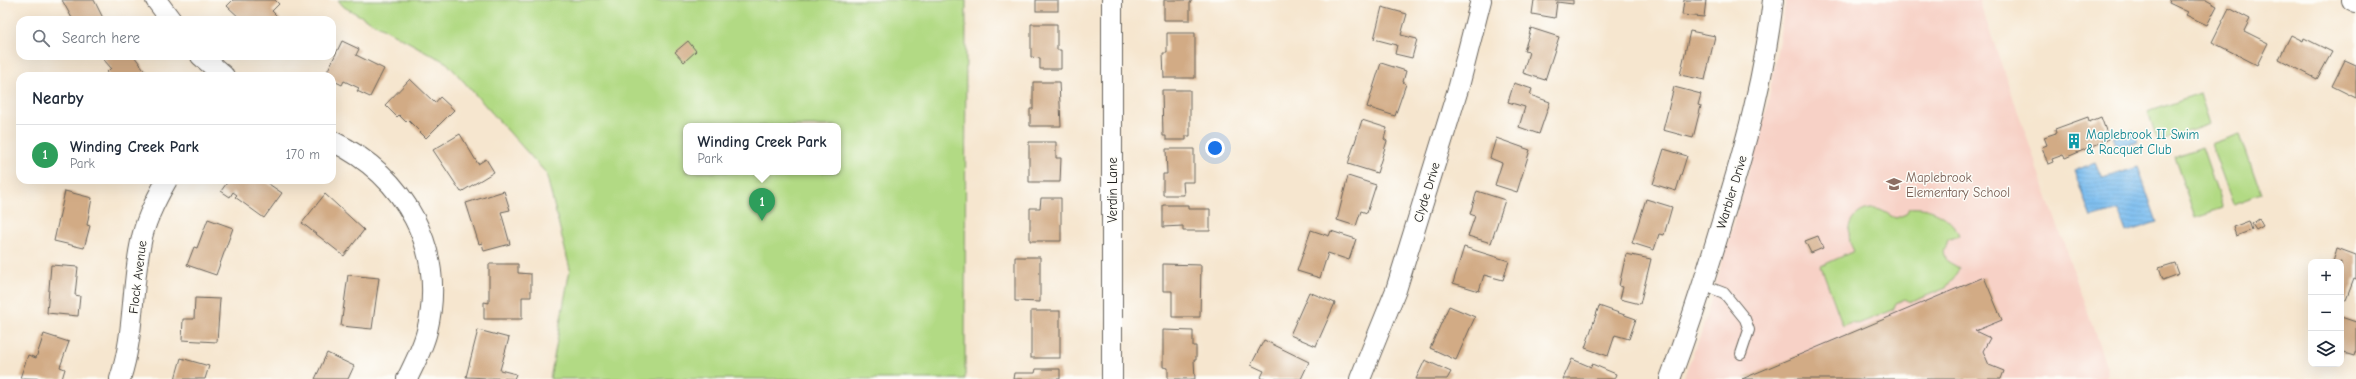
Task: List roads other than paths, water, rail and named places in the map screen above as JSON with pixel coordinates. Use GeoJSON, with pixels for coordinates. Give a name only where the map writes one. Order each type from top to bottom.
{"type":"FeatureCollection","features":[{"type":"Feature","properties":{"kind":"street"},"geometry":{"type":"LineString","coordinates":[[156,0],[168,16]]}},
{"type":"Feature","properties":{"kind":"street","name":"Verdin Lane"},"geometry":{"type":"LineString","coordinates":[[1112,0],[1112,379]]}},
{"type":"Feature","properties":{"kind":"street","name":"Clyde Drive"},"geometry":{"type":"LineString","coordinates":[[1360,379],[1396,290],[1459,86],[1481,0]]}},
{"type":"Feature","properties":{"kind":"street","name":"Warbler Drive"},"geometry":{"type":"LineString","coordinates":[[1670,379],[1703,285],[1748,138],[1765,62],[1773,0]]}},
{"type":"Feature","properties":{"kind":"street"},"geometry":{"type":"LineString","coordinates":[[2352,0],[2356,2]]}},
{"type":"Feature","properties":{"kind":"street"},"geometry":{"type":"LineString","coordinates":[[206,60],[219,72]]}},
{"type":"Feature","properties":{"kind":"street"},"geometry":{"type":"LineString","coordinates":[[336,143],[367,161],[390,182],[412,214],[424,242],[428,260],[432,301],[424,341],[407,379]]}},
{"type":"Feature","properties":{"kind":"street","name":"Flock Avenue"},"geometry":{"type":"LineString","coordinates":[[120,379],[131,329],[141,241],[148,219],[165,184]]}},
{"type":"Feature","properties":{"kind":"lane"},"geometry":{"type":"LineString","coordinates":[[1703,285],[1724,293],[1745,319],[1749,330],[1741,354]]}},
{"type":"Feature","properties":{"kind":"water"},"geometry":{"type":"Polygon","coordinates":[[[2133,130],[2138,142],[2118,149],[2113,137],[2133,130]]]}},
{"type":"Feature","properties":{"kind":"water"},"geometry":{"type":"Polygon","coordinates":[[[2096,162],[2103,178],[2138,167],[2157,222],[2126,232],[2118,210],[2091,218],[2074,171],[2096,162]]]}},
{"type":"Feature","properties":{"kind":"place","name":"Maplebrook II Swim & Racquet Club"},"geometry":{"type":"Point","coordinates":[2074,141]}},
{"type":"Feature","properties":{"kind":"place","name":"Maplebrook Elementary School"},"geometry":{"type":"Point","coordinates":[1894,184]}},
{"type":"Feature","properties":{"kind":"place","name":"Winding Creek Park"},"geometry":{"type":"Point","coordinates":[762,221]}}]}
